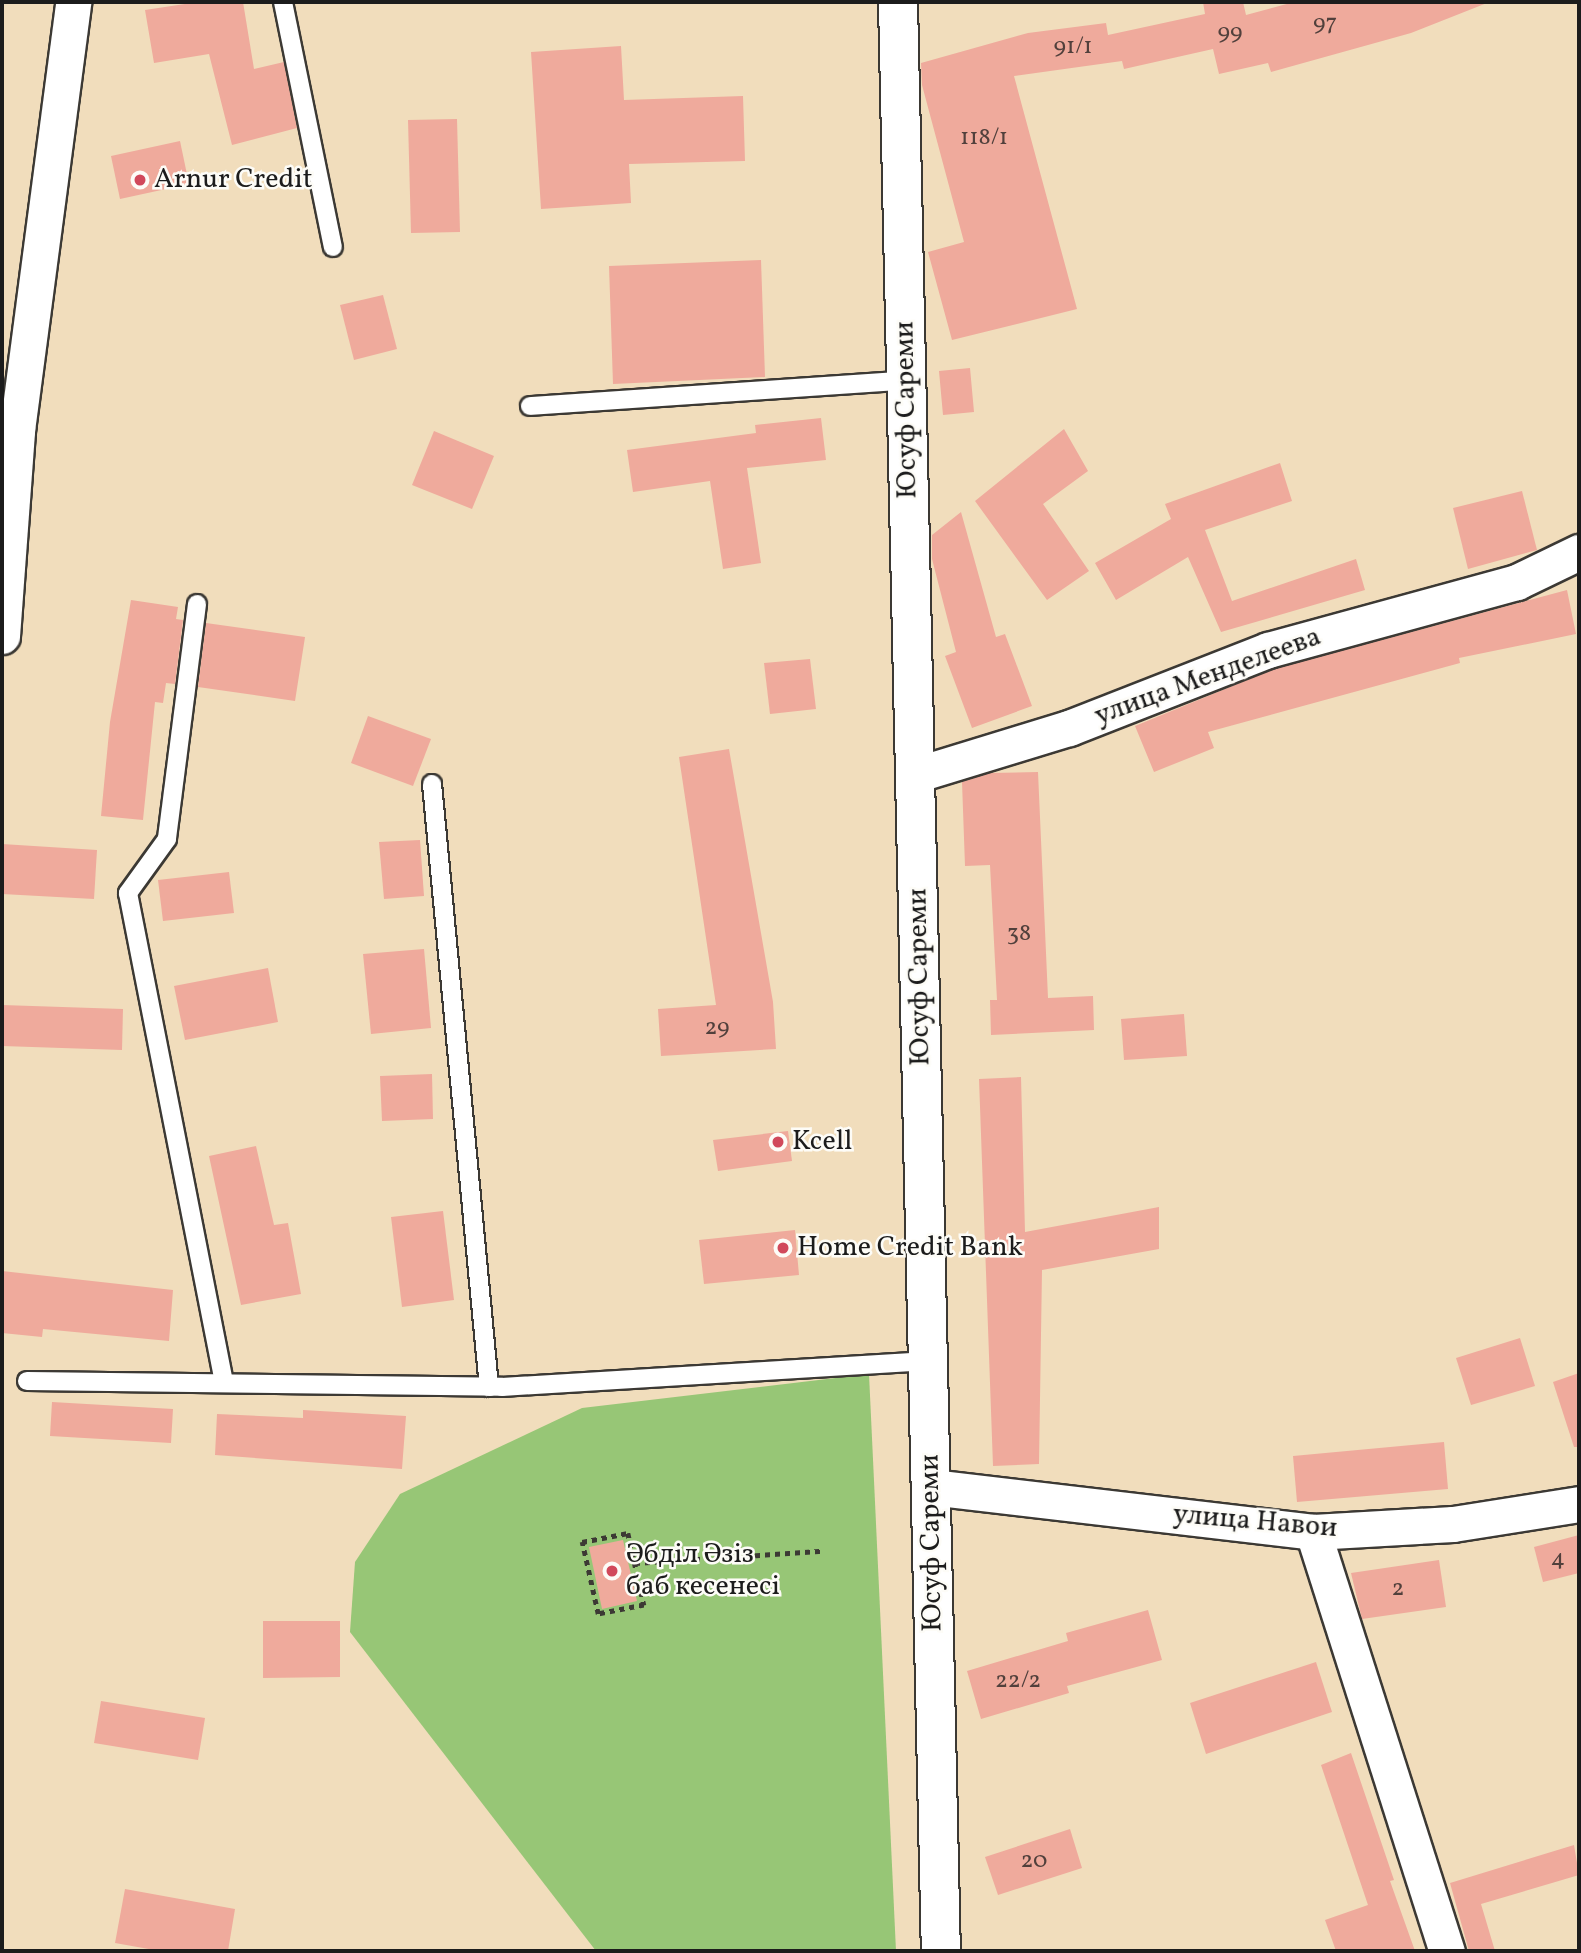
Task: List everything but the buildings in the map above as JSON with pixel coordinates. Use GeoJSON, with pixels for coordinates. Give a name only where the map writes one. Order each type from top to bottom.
{"type":"FeatureCollection","features":[{"type":"Feature","properties":{"kind":"main road","name":"Юсуф Сареми"},"geometry":{"type":"LineString","coordinates":[[898,2],[941,1951]]}},
{"type":"Feature","properties":{"kind":"street"},"geometry":{"type":"LineString","coordinates":[[2,636],[16,430],[73,2]]}},
{"type":"Feature","properties":{"kind":"street","name":"улица Менделеева"},"geometry":{"type":"LineString","coordinates":[[915,775],[1069,728],[1268,650],[1517,582],[1579,552]]}},
{"type":"Feature","properties":{"kind":"street","name":"улица Навои"},"geometry":{"type":"LineString","coordinates":[[931,1487],[1313,1532],[1453,1524],[1579,1504]]}},
{"type":"Feature","properties":{"kind":"street"},"geometry":{"type":"LineString","coordinates":[[1313,1532],[1447,1951]]}},
{"type":"Feature","properties":{"kind":"lane"},"geometry":{"type":"LineString","coordinates":[[283,2],[333,247]]}},
{"type":"Feature","properties":{"kind":"lane"},"geometry":{"type":"LineString","coordinates":[[530,406],[906,380]]}},
{"type":"Feature","properties":{"kind":"lane"},"geometry":{"type":"LineString","coordinates":[[197,604],[167,839],[128,893],[224,1383]]}},
{"type":"Feature","properties":{"kind":"lane"},"geometry":{"type":"LineString","coordinates":[[432,784],[489,1387]]}},
{"type":"Feature","properties":{"kind":"lane"},"geometry":{"type":"LineString","coordinates":[[27,1381],[489,1387],[928,1361]]}},
{"type":"Feature","properties":{"kind":"path"},"geometry":{"type":"LineString","coordinates":[[628,1533],[635,1563],[644,1605],[598,1614],[582,1542],[628,1533]]}},
{"type":"Feature","properties":{"kind":"path"},"geometry":{"type":"LineString","coordinates":[[635,1563],[823,1551]]}},
{"type":"Feature","properties":{"kind":"green space"},"geometry":{"type":"Polygon","coordinates":[[[869,1374],[896,1951],[596,1951],[350,1632],[355,1562],[400,1494],[582,1408],[869,1374]]]}},
{"type":"Feature","properties":{"kind":"place","name":"Arnur Credit"},"geometry":{"type":"Point","coordinates":[140,180]}},
{"type":"Feature","properties":{"kind":"place","name":"Kcell"},"geometry":{"type":"Point","coordinates":[778,1142]}},
{"type":"Feature","properties":{"kind":"place","name":"Home Credit Bank"},"geometry":{"type":"Point","coordinates":[783,1248]}},
{"type":"Feature","properties":{"kind":"place","name":"Әбділ Әзіз баб кесенесі"},"geometry":{"type":"Point","coordinates":[612,1571]}}]}
